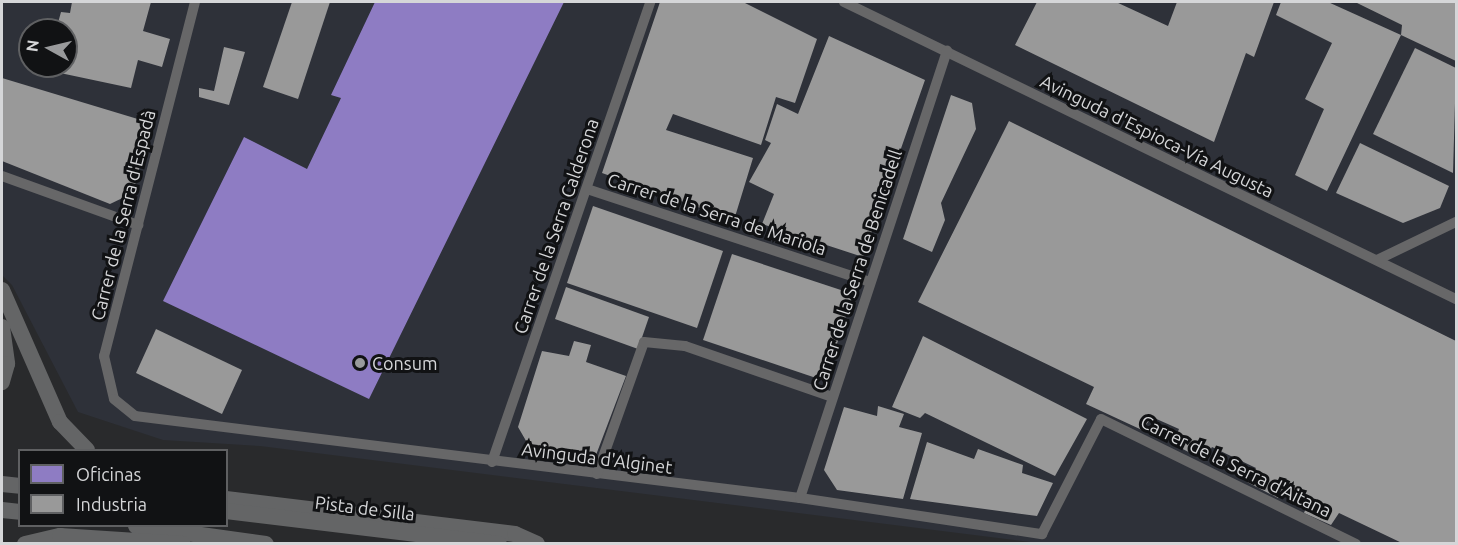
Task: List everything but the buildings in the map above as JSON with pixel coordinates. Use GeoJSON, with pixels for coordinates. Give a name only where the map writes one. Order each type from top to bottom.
{"type":"FeatureCollection","features":[{"type":"Feature","properties":{"kind":"highway"},"geometry":{"type":"LineString","coordinates":[[2,290],[14,307],[55,412],[86,449]]}},
{"type":"Feature","properties":{"kind":"highway"},"geometry":{"type":"LineString","coordinates":[[2,327],[7,364],[2,382]]}},
{"type":"Feature","properties":{"kind":"highway"},"geometry":{"type":"LineString","coordinates":[[2,484],[18,486]]}},
{"type":"Feature","properties":{"kind":"highway"},"geometry":{"type":"LineString","coordinates":[[228,499],[515,534],[537,543]]}},
{"type":"Feature","properties":{"kind":"highway"},"geometry":{"type":"LineString","coordinates":[[2,510],[18,512]]}},
{"type":"Feature","properties":{"kind":"highway","name":"Pista de Silla"},"geometry":{"type":"LineString","coordinates":[[228,511],[499,543]]}},
{"type":"Feature","properties":{"kind":"highway"},"geometry":{"type":"LineString","coordinates":[[150,527],[266,543]]}},
{"type":"Feature","properties":{"kind":"highway"},"geometry":{"type":"LineString","coordinates":[[25,543],[60,536],[183,543]]}},
{"type":"Feature","properties":{"kind":"street","name":"Carrer de la Serra d'Espadà"},"geometry":{"type":"LineString","coordinates":[[147,421],[118,405],[104,364],[195,2]]}},
{"type":"Feature","properties":{"kind":"street","name":"Carrer de la Serra Calderona"},"geometry":{"type":"LineString","coordinates":[[492,462],[650,2]]}},
{"type":"Feature","properties":{"kind":"street","name":"Avinguda d'Espioca-Vía Augusta"},"geometry":{"type":"LineString","coordinates":[[844,2],[1456,299]]}},
{"type":"Feature","properties":{"kind":"street","name":"Carrer de la Serra de Benicadell"},"geometry":{"type":"LineString","coordinates":[[800,498],[947,51]]}},
{"type":"Feature","properties":{"kind":"street"},"geometry":{"type":"LineString","coordinates":[[2,176],[138,225]]}},
{"type":"Feature","properties":{"kind":"street","name":"Carrer de la Serra de Mariola"},"geometry":{"type":"LineString","coordinates":[[587,189],[870,282]]}},
{"type":"Feature","properties":{"kind":"street"},"geometry":{"type":"LineString","coordinates":[[1377,260],[1456,222]]}},
{"type":"Feature","properties":{"kind":"street"},"geometry":{"type":"LineString","coordinates":[[597,474],[644,342],[685,346],[832,397]]}},
{"type":"Feature","properties":{"kind":"street","name":"Avinguda d'Alginet"},"geometry":{"type":"LineString","coordinates":[[147,421],[800,498],[1042,534],[1101,419]]}},
{"type":"Feature","properties":{"kind":"street","name":"Carrer de la Serra d'Aitana"},"geometry":{"type":"LineString","coordinates":[[1101,419],[1356,543]]}},
{"type":"Feature","properties":{"kind":"shaded area"},"geometry":{"type":"Polygon","coordinates":[[[2,2],[1456,2],[1456,543],[1039,543],[260,446],[163,440],[78,412],[12,285],[2,275],[2,2]]]}},
{"type":"Feature","properties":{"kind":"place","name":"Consum"},"geometry":{"type":"Point","coordinates":[360,363]}}]}
